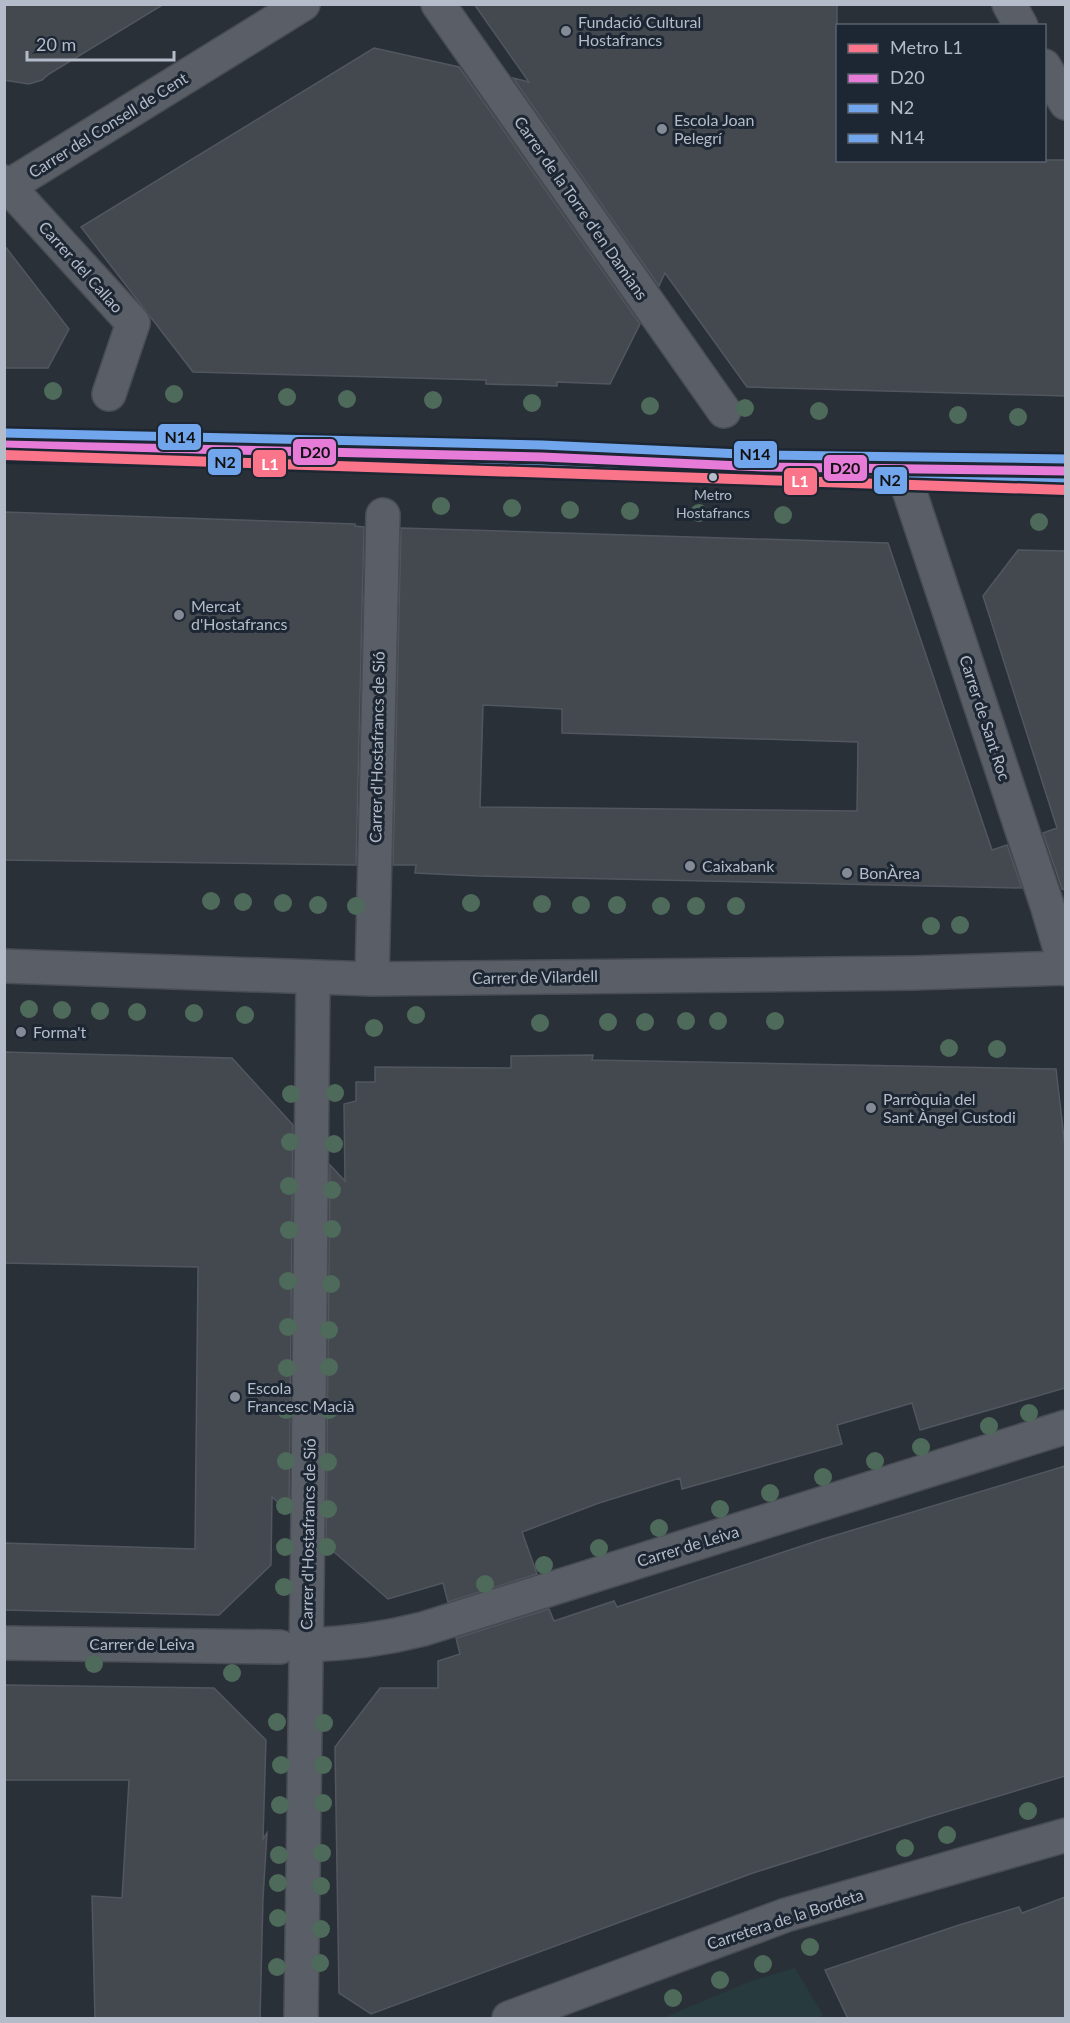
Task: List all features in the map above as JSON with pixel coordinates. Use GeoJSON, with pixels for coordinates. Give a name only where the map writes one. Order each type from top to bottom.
{"type":"FeatureCollection","features":[{"type":"Feature","properties":{"kind":"street","name":"Carrer del Consell de Cent"},"geometry":{"type":"LineString","coordinates":[[6,186],[303,4]]}},
{"type":"Feature","properties":{"kind":"street","name":"Carrer de la Torre d'en Damians"},"geometry":{"type":"LineString","coordinates":[[438,4],[724,411]]}},
{"type":"Feature","properties":{"kind":"street"},"geometry":{"type":"LineString","coordinates":[[1009,4],[1020,24]]}},
{"type":"Feature","properties":{"kind":"street"},"geometry":{"type":"LineString","coordinates":[[1046,70],[1065,103]]}},
{"type":"Feature","properties":{"kind":"street","name":"Carrer del Callao"},"geometry":{"type":"LineString","coordinates":[[6,186],[133,323],[109,394]]}},
{"type":"Feature","properties":{"kind":"street"},"geometry":{"type":"LineString","coordinates":[[4,445],[542,458],[764,467],[1065,471]]}},
{"type":"Feature","properties":{"kind":"street","name":"Carrer de Sant Roc"},"geometry":{"type":"LineString","coordinates":[[902,469],[1047,905],[1065,969]]}},
{"type":"Feature","properties":{"kind":"street","name":"Carrer d'Hostafrancs de Sió"},"geometry":{"type":"LineString","coordinates":[[372,979],[375,561],[383,515]]}},
{"type":"Feature","properties":{"kind":"street","name":"Carrer de Vilardell"},"geometry":{"type":"LineString","coordinates":[[4,966],[372,979],[1065,969]]}},
{"type":"Feature","properties":{"kind":"street","name":"Carrer d'Hostafrancs de Sió"},"geometry":{"type":"LineString","coordinates":[[301,2019],[293,1646],[314,1048],[313,977]]}},
{"type":"Feature","properties":{"kind":"street","name":"Carrer de Leiva"},"geometry":{"type":"LineString","coordinates":[[4,1643],[293,1646],[393,1637],[1065,1427]]}},
{"type":"Feature","properties":{"kind":"street","name":"Carretera de la Bordeta"},"geometry":{"type":"LineString","coordinates":[[509,2019],[786,1915],[1065,1835]]}},
{"type":"Feature","properties":{"kind":"green space"},"geometry":{"type":"Polygon","coordinates":[[[795,1968],[823,2015],[818,2018],[663,2018],[751,1981],[795,1968]]]}},
{"type":"Feature","properties":{"kind":"building"},"geometry":{"type":"Polygon","coordinates":[[[4,4],[164,4],[42,80],[29,84],[4,80],[4,4]]]}},
{"type":"Feature","properties":{"kind":"building"},"geometry":{"type":"Polygon","coordinates":[[[474,4],[837,4],[836,162],[1046,162],[1046,160],[1065,160],[1065,396],[747,387],[665,273],[659,286],[513,78],[529,82],[474,4]]]}},
{"type":"Feature","properties":{"kind":"building"},"geometry":{"type":"Polygon","coordinates":[[[374,48],[459,67],[640,324],[610,384],[557,382],[557,386],[486,384],[486,380],[193,372],[81,227],[374,48]]]}},
{"type":"Feature","properties":{"kind":"building"},"geometry":{"type":"Polygon","coordinates":[[[4,245],[69,329],[48,368],[4,368],[4,245]]]}},
{"type":"Feature","properties":{"kind":"building","name":"Mercat d'Hostafrancs"},"geometry":{"type":"Polygon","coordinates":[[[4,512],[355,524],[355,526],[364,527],[356,865],[4,860],[4,512]]]}},
{"type":"Feature","properties":{"kind":"building"},"geometry":{"type":"Polygon","coordinates":[[[401,528],[888,543],[992,850],[1007,845],[1022,888],[478,876],[415,873],[416,865],[393,865],[401,528]],[[483,705],[480,807],[857,811],[858,742],[562,733],[562,709],[483,705]]]}},
{"type":"Feature","properties":{"kind":"building"},"geometry":{"type":"Polygon","coordinates":[[[1018,550],[1065,551],[1065,890],[1062,889],[1043,833],[1057,828],[983,596],[1018,550]]]}},
{"type":"Feature","properties":{"kind":"building"},"geometry":{"type":"Polygon","coordinates":[[[4,1052],[232,1058],[293,1125],[289,1512],[272,1497],[271,1565],[219,1615],[4,1610],[4,1543],[195,1549],[198,1267],[4,1263],[4,1052]]]}},
{"type":"Feature","properties":{"kind":"building"},"geometry":{"type":"Polygon","coordinates":[[[593,1055],[592,1060],[1056,1069],[1065,1147],[1065,1388],[920,1430],[912,1403],[837,1425],[842,1444],[682,1489],[680,1478],[599,1503],[522,1532],[537,1574],[448,1602],[443,1583],[388,1599],[326,1545],[330,1165],[345,1181],[344,1104],[356,1101],[356,1082],[375,1082],[375,1067],[511,1068],[511,1056],[593,1055]]]}},
{"type":"Feature","properties":{"kind":"building"},"geometry":{"type":"Polygon","coordinates":[[[1065,1466],[1065,1776],[753,1873],[371,2014],[339,1993],[335,1747],[380,1688],[438,1688],[438,1661],[460,1654],[456,1638],[549,1609],[554,1621],[614,1601],[617,1607],[823,1539],[1065,1466]]]}},
{"type":"Feature","properties":{"kind":"building"},"geometry":{"type":"Polygon","coordinates":[[[4,1685],[214,1688],[266,1740],[263,1839],[267,1833],[260,2019],[95,2019],[92,1896],[122,1898],[129,1780],[4,1780],[4,1685]]]}},
{"type":"Feature","properties":{"kind":"building"},"geometry":{"type":"Polygon","coordinates":[[[1065,1897],[1065,2019],[848,2019],[825,1970],[959,1925],[1019,1907],[1022,1913],[1065,1897]]]}},
{"type":"Feature","properties":{"kind":"metro line","name":"L1"},"geometry":{"type":"LineString","coordinates":[[4,455],[1066,490]]}},
{"type":"Feature","properties":{"kind":"transit line","name":"N14"},"geometry":{"type":"LineString","coordinates":[[4,433],[542,445],[763,455],[1066,459]]}},
{"type":"Feature","properties":{"kind":"transit line","name":"D20"},"geometry":{"type":"LineString","coordinates":[[4,445],[542,457],[763,467],[1066,471]]}},
{"type":"Feature","properties":{"kind":"transit line","name":"N2"},"geometry":{"type":"LineString","coordinates":[[4,457],[542,469],[763,479],[1066,483]]}},
{"type":"Feature","properties":{"kind":"place","name":"Fundació Cultural Hostafrancs"},"geometry":{"type":"Point","coordinates":[566,31]}},
{"type":"Feature","properties":{"kind":"place","name":"Escola Joan Pelegrí"},"geometry":{"type":"Point","coordinates":[662,129]}},
{"type":"Feature","properties":{"kind":"place","name":"Metro Hostafrancs"},"geometry":{"type":"Point","coordinates":[713,477]}},
{"type":"Feature","properties":{"kind":"place","name":"Mercat d'Hostafrancs"},"geometry":{"type":"Point","coordinates":[179,615]}},
{"type":"Feature","properties":{"kind":"place","name":"Caixabank"},"geometry":{"type":"Point","coordinates":[690,866]}},
{"type":"Feature","properties":{"kind":"place","name":"BonÀrea"},"geometry":{"type":"Point","coordinates":[847,873]}},
{"type":"Feature","properties":{"kind":"place","name":"Forma't"},"geometry":{"type":"Point","coordinates":[21,1032]}},
{"type":"Feature","properties":{"kind":"place","name":"Parròquia del Sant Àngel Custodi"},"geometry":{"type":"Point","coordinates":[871,1108]}},
{"type":"Feature","properties":{"kind":"place","name":"Escola Francesc Macià"},"geometry":{"type":"Point","coordinates":[235,1397]}}]}
